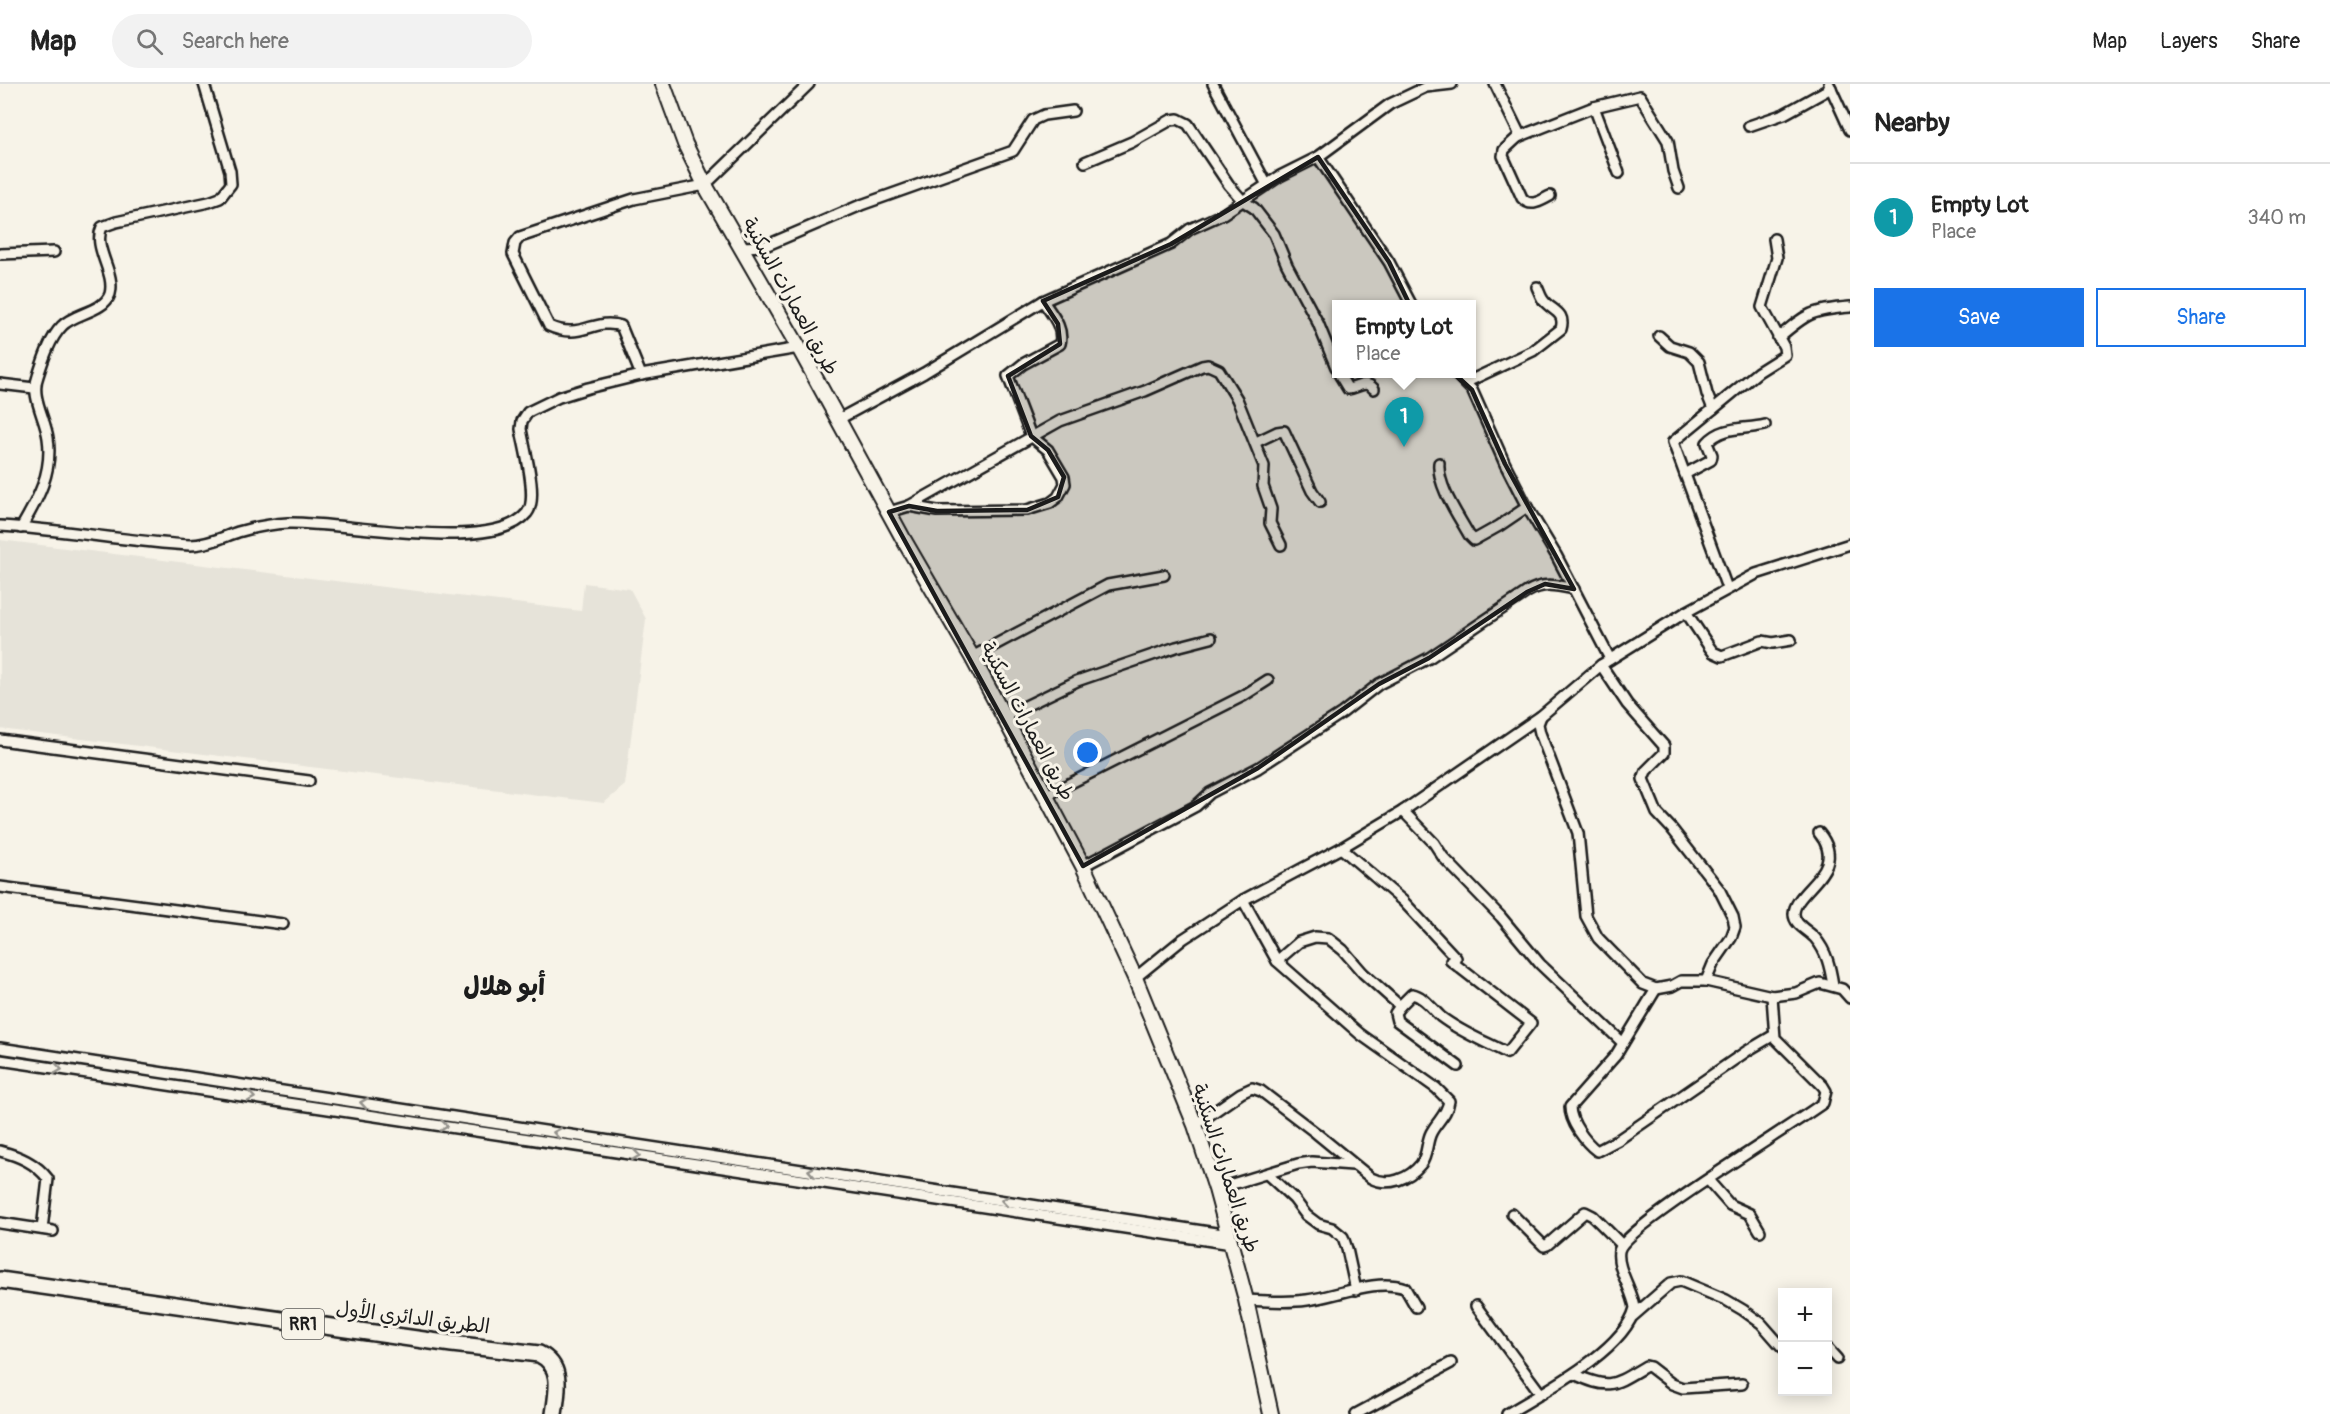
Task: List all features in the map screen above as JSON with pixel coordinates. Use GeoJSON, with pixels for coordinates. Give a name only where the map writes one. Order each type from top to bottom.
{"type":"FeatureCollection","features":[{"type":"Feature","properties":{"kind":"main road","name":"طريق العمارات السكنية"},"geometry":{"type":"LineString","coordinates":[[663,84],[685,144],[705,185],[972,657],[1083,866],[1135,978],[1195,1125],[1216,1189],[1245,1300],[1271,1414]]}},
{"type":"Feature","properties":{"kind":"main road","name":"الطريق الدائري الأول"},"geometry":{"type":"LineString","coordinates":[[0,1280],[452,1344],[539,1354],[551,1362],[557,1374],[554,1414]]}},
{"type":"Feature","properties":{"kind":"street"},"geometry":{"type":"LineString","coordinates":[[21,528],[42,492],[48,465],[48,436],[34,388],[47,353],[61,327],[69,320],[102,305],[110,295],[110,283],[100,241],[99,232],[102,227],[209,202],[220,198],[231,184],[230,171],[204,84]]}},
{"type":"Feature","properties":{"kind":"street"},"geometry":{"type":"LineString","coordinates":[[641,375],[621,326],[610,323],[574,332],[561,331],[549,326],[513,254],[515,243],[520,237],[634,199],[705,185],[809,84]]}},
{"type":"Feature","properties":{"kind":"street"},"geometry":{"type":"LineString","coordinates":[[1213,84],[1266,185]]}},
{"type":"Feature","properties":{"kind":"street"},"geometry":{"type":"LineString","coordinates":[[837,420],[924,373],[1043,301],[1171,244],[1190,229],[1223,214],[1266,185],[1318,158],[1390,104],[1426,87],[1452,84]]}},
{"type":"Feature","properties":{"kind":"street"},"geometry":{"type":"LineString","coordinates":[[1495,84],[1516,127],[1518,137]]}},
{"type":"Feature","properties":{"kind":"street"},"geometry":{"type":"LineString","coordinates":[[1749,126],[1784,114],[1830,86],[1850,130]]}},
{"type":"Feature","properties":{"kind":"street"},"geometry":{"type":"LineString","coordinates":[[1550,196],[1533,203],[1522,198],[1503,156],[1504,150],[1518,137],[1594,107],[1635,96],[1642,98],[1670,145],[1673,171],[1679,188]]}},
{"type":"Feature","properties":{"kind":"street"},"geometry":{"type":"LineString","coordinates":[[1594,107],[1619,173]]}},
{"type":"Feature","properties":{"kind":"street"},"geometry":{"type":"LineString","coordinates":[[742,248],[765,246],[861,205],[1013,151],[1034,120],[1044,115],[1073,111]]}},
{"type":"Feature","properties":{"kind":"street"},"geometry":{"type":"LineString","coordinates":[[1085,162],[1132,142],[1171,120],[1178,119],[1188,124],[1229,185],[1243,201],[1254,208],[1274,234],[1287,265],[1318,323],[1332,357]]}},
{"type":"Feature","properties":{"kind":"street"},"geometry":{"type":"LineString","coordinates":[[1318,158],[1389,262],[1409,300]]}},
{"type":"Feature","properties":{"kind":"street"},"geometry":{"type":"LineString","coordinates":[[1727,588],[1673,442],[1758,372],[1783,357],[1785,351],[1762,307],[1777,258],[1774,239]]}},
{"type":"Feature","properties":{"kind":"street"},"geometry":{"type":"LineString","coordinates":[[0,254],[54,252]]}},
{"type":"Feature","properties":{"kind":"street"},"geometry":{"type":"LineString","coordinates":[[1476,378],[1533,351],[1561,329],[1563,323],[1559,314],[1545,302],[1537,287]]}},
{"type":"Feature","properties":{"kind":"street"},"geometry":{"type":"LineString","coordinates":[[909,506],[937,511],[1035,509],[1050,503],[1061,493],[1065,481],[1048,450],[1031,436],[1008,376],[1023,364],[1060,345],[1062,335],[1058,324],[1043,301]]}},
{"type":"Feature","properties":{"kind":"street"},"geometry":{"type":"LineString","coordinates":[[1778,338],[1808,314],[1828,308],[1850,307]]}},
{"type":"Feature","properties":{"kind":"street"},"geometry":{"type":"LineString","coordinates":[[1659,336],[1670,346],[1689,352],[1699,362],[1713,409]]}},
{"type":"Feature","properties":{"kind":"street"},"geometry":{"type":"LineString","coordinates":[[0,526],[193,545],[259,526],[277,524],[323,524],[451,535],[506,528],[530,511],[532,504],[521,429],[522,421],[528,412],[559,397],[641,375],[799,348]]}},
{"type":"Feature","properties":{"kind":"street"},"geometry":{"type":"LineString","coordinates":[[889,512],[909,506],[1060,421],[1145,391],[1208,365],[1219,370],[1226,380],[1256,442],[1264,466],[1263,486],[1271,509],[1270,523],[1281,545]]}},
{"type":"Feature","properties":{"kind":"street"},"geometry":{"type":"LineString","coordinates":[[1341,378],[1347,389],[1367,384],[1374,389]]}},
{"type":"Feature","properties":{"kind":"street"},"geometry":{"type":"LineString","coordinates":[[1462,378],[1472,390],[1527,507],[1574,589],[1610,659]]}},
{"type":"Feature","properties":{"kind":"street"},"geometry":{"type":"LineString","coordinates":[[1467,382],[1476,378]]}},
{"type":"Feature","properties":{"kind":"street"},"geometry":{"type":"LineString","coordinates":[[0,384],[34,388]]}},
{"type":"Feature","properties":{"kind":"street"},"geometry":{"type":"LineString","coordinates":[[1685,474],[1711,460],[1713,454],[1707,443],[1711,439],[1730,429],[1765,425]]}},
{"type":"Feature","properties":{"kind":"street"},"geometry":{"type":"LineString","coordinates":[[1256,442],[1281,430],[1284,431],[1320,502]]}},
{"type":"Feature","properties":{"kind":"street"},"geometry":{"type":"LineString","coordinates":[[1439,463],[1438,474],[1442,485],[1469,536],[1474,540],[1494,530],[1527,507]]}},
{"type":"Feature","properties":{"kind":"street"},"geometry":{"type":"LineString","coordinates":[[1135,978],[1183,939],[1243,900],[1341,848],[1403,811],[1541,716],[1601,665],[1686,612],[1756,574],[1850,544]]}},
{"type":"Feature","properties":{"kind":"street"},"geometry":{"type":"LineString","coordinates":[[972,657],[1108,585],[1164,575]]}},
{"type":"Feature","properties":{"kind":"street"},"geometry":{"type":"LineString","coordinates":[[1083,866],[1196,806],[1210,793],[1258,768],[1342,713],[1379,684],[1430,658],[1527,592],[1545,584],[1557,584],[1574,589]]}},
{"type":"Feature","properties":{"kind":"street"},"geometry":{"type":"LineString","coordinates":[[1686,612],[1710,648],[1722,656],[1762,641],[1773,643],[1791,640]]}},
{"type":"Feature","properties":{"kind":"street"},"geometry":{"type":"LineString","coordinates":[[1003,717],[1077,681],[1176,647],[1211,638]]}},
{"type":"Feature","properties":{"kind":"street"},"geometry":{"type":"LineString","coordinates":[[1601,665],[1627,704],[1664,746],[1664,753],[1646,771],[1643,779],[1655,810],[1719,889],[1733,917],[1735,927],[1731,938],[1713,964],[1706,981]]}},
{"type":"Feature","properties":{"kind":"street"},"geometry":{"type":"LineString","coordinates":[[1045,796],[1243,696],[1268,680]]}},
{"type":"Feature","properties":{"kind":"street"},"geometry":{"type":"LineString","coordinates":[[1541,716],[1538,724],[1540,733],[1578,833],[1586,916],[1598,938],[1643,984],[1656,989],[1672,986],[1681,981],[1706,981],[1772,996],[1797,993],[1820,983],[1842,989],[1850,998]]}},
{"type":"Feature","properties":{"kind":"street"},"geometry":{"type":"LineString","coordinates":[[0,740],[309,781]]}},
{"type":"Feature","properties":{"kind":"street"},"geometry":{"type":"LineString","coordinates":[[1403,811],[1434,843],[1443,857],[1501,917],[1539,964],[1623,1043]]}},
{"type":"Feature","properties":{"kind":"street"},"geometry":{"type":"LineString","coordinates":[[1819,833],[1833,839]]}},
{"type":"Feature","properties":{"kind":"street"},"geometry":{"type":"LineString","coordinates":[[1341,848],[1413,911],[1455,958],[1451,962],[1531,1023],[1507,1053],[1480,1038],[1474,1038],[1462,1032],[1440,1016],[1418,995],[1412,994],[1395,1013],[1397,1021],[1458,1066]]}},
{"type":"Feature","properties":{"kind":"street"},"geometry":{"type":"LineString","coordinates":[[0,887],[283,924]]}},
{"type":"Feature","properties":{"kind":"street"},"geometry":{"type":"LineString","coordinates":[[1822,889],[1802,902],[1796,908],[1794,915],[1796,921],[1814,937],[1825,954],[1833,985]]}},
{"type":"Feature","properties":{"kind":"street"},"geometry":{"type":"LineString","coordinates":[[1195,1125],[1252,1088],[1261,1091],[1317,1133],[1353,1165],[1380,1183],[1391,1183],[1421,1164],[1430,1134],[1443,1118],[1449,1101],[1436,1088],[1360,1034],[1277,961],[1243,900]]}},
{"type":"Feature","properties":{"kind":"street"},"geometry":{"type":"LineString","coordinates":[[1277,961],[1299,942],[1315,937],[1328,938],[1400,1006]]}},
{"type":"Feature","properties":{"kind":"street"},"geometry":{"type":"LineString","coordinates":[[1656,989],[1623,1043],[1570,1107],[1575,1123],[1587,1142],[1597,1151],[1612,1144],[1774,1035]]}},
{"type":"Feature","properties":{"kind":"street"},"geometry":{"type":"LineString","coordinates":[[1634,1316],[1634,1301],[1618,1257],[1621,1244],[1671,1205],[1818,1107],[1826,1098],[1823,1086],[1774,1035],[1772,996]]}},
{"type":"Feature","properties":{"kind":"street"},"geometry":{"type":"LineString","coordinates":[[0,1048],[1230,1239]]}},
{"type":"Feature","properties":{"kind":"street"},"geometry":{"type":"LineString","coordinates":[[0,1060],[1230,1239]]}},
{"type":"Feature","properties":{"kind":"street"},"geometry":{"type":"LineString","coordinates":[[0,1151],[29,1162],[42,1170],[48,1179],[42,1229]]}},
{"type":"Feature","properties":{"kind":"street"},"geometry":{"type":"LineString","coordinates":[[1216,1189],[1298,1164],[1312,1162],[1353,1165]]}},
{"type":"Feature","properties":{"kind":"street"},"geometry":{"type":"LineString","coordinates":[[1266,1174],[1294,1198],[1305,1215],[1318,1224],[1332,1228],[1343,1237],[1356,1290]]}},
{"type":"Feature","properties":{"kind":"street"},"geometry":{"type":"LineString","coordinates":[[1707,1180],[1730,1205],[1750,1214],[1760,1231]]}},
{"type":"Feature","properties":{"kind":"street"},"geometry":{"type":"LineString","coordinates":[[1512,1214],[1544,1246],[1585,1212],[1593,1216],[1621,1244]]}},
{"type":"Feature","properties":{"kind":"street"},"geometry":{"type":"LineString","coordinates":[[0,1224],[53,1231]]}},
{"type":"Feature","properties":{"kind":"street"},"geometry":{"type":"LineString","coordinates":[[1507,1414],[1574,1374],[1607,1349],[1634,1316],[1671,1283],[1681,1281],[1726,1300],[1761,1323],[1778,1342]]}},
{"type":"Feature","properties":{"kind":"street"},"geometry":{"type":"LineString","coordinates":[[1245,1300],[1280,1302],[1306,1300],[1356,1290],[1400,1286],[1405,1288],[1416,1307]]}},
{"type":"Feature","properties":{"kind":"street"},"geometry":{"type":"LineString","coordinates":[[1476,1306],[1541,1394]]}},
{"type":"Feature","properties":{"kind":"street"},"geometry":{"type":"LineString","coordinates":[[1832,1354],[1837,1359]]}},
{"type":"Feature","properties":{"kind":"street"},"geometry":{"type":"LineString","coordinates":[[1356,1414],[1451,1362]]}},
{"type":"Feature","properties":{"kind":"street"},"geometry":{"type":"LineString","coordinates":[[1574,1374],[1602,1386],[1613,1384],[1646,1366],[1672,1384],[1683,1388],[1742,1384]]}},
{"type":"Feature","properties":{"kind":"highlighted area"},"geometry":{"type":"Polygon","coordinates":[[[1318,157],[1389,262],[1434,355],[1472,390],[1505,464],[1574,589],[1545,584],[1527,592],[1429,658],[1379,684],[1258,768],[1083,866],[889,512],[909,506],[937,511],[1027,510],[1058,497],[1064,477],[1048,450],[1031,436],[1008,376],[1060,344],[1058,324],[1043,301],[1171,244],[1318,157]]]}},
{"type":"Feature","properties":{"kind":"shaded area"},"geometry":{"type":"Polygon","coordinates":[[[0,540],[581,611],[584,583],[630,589],[646,619],[625,785],[604,803],[0,729],[0,540]]]}},
{"type":"Feature","properties":{"kind":"place","name":"Empty Lot"},"geometry":{"type":"Point","coordinates":[1404,447]}},
{"type":"Feature","properties":{"kind":"district","name":"أبو هلال"},"geometry":{"type":"Point","coordinates":[504,986]}}]}
